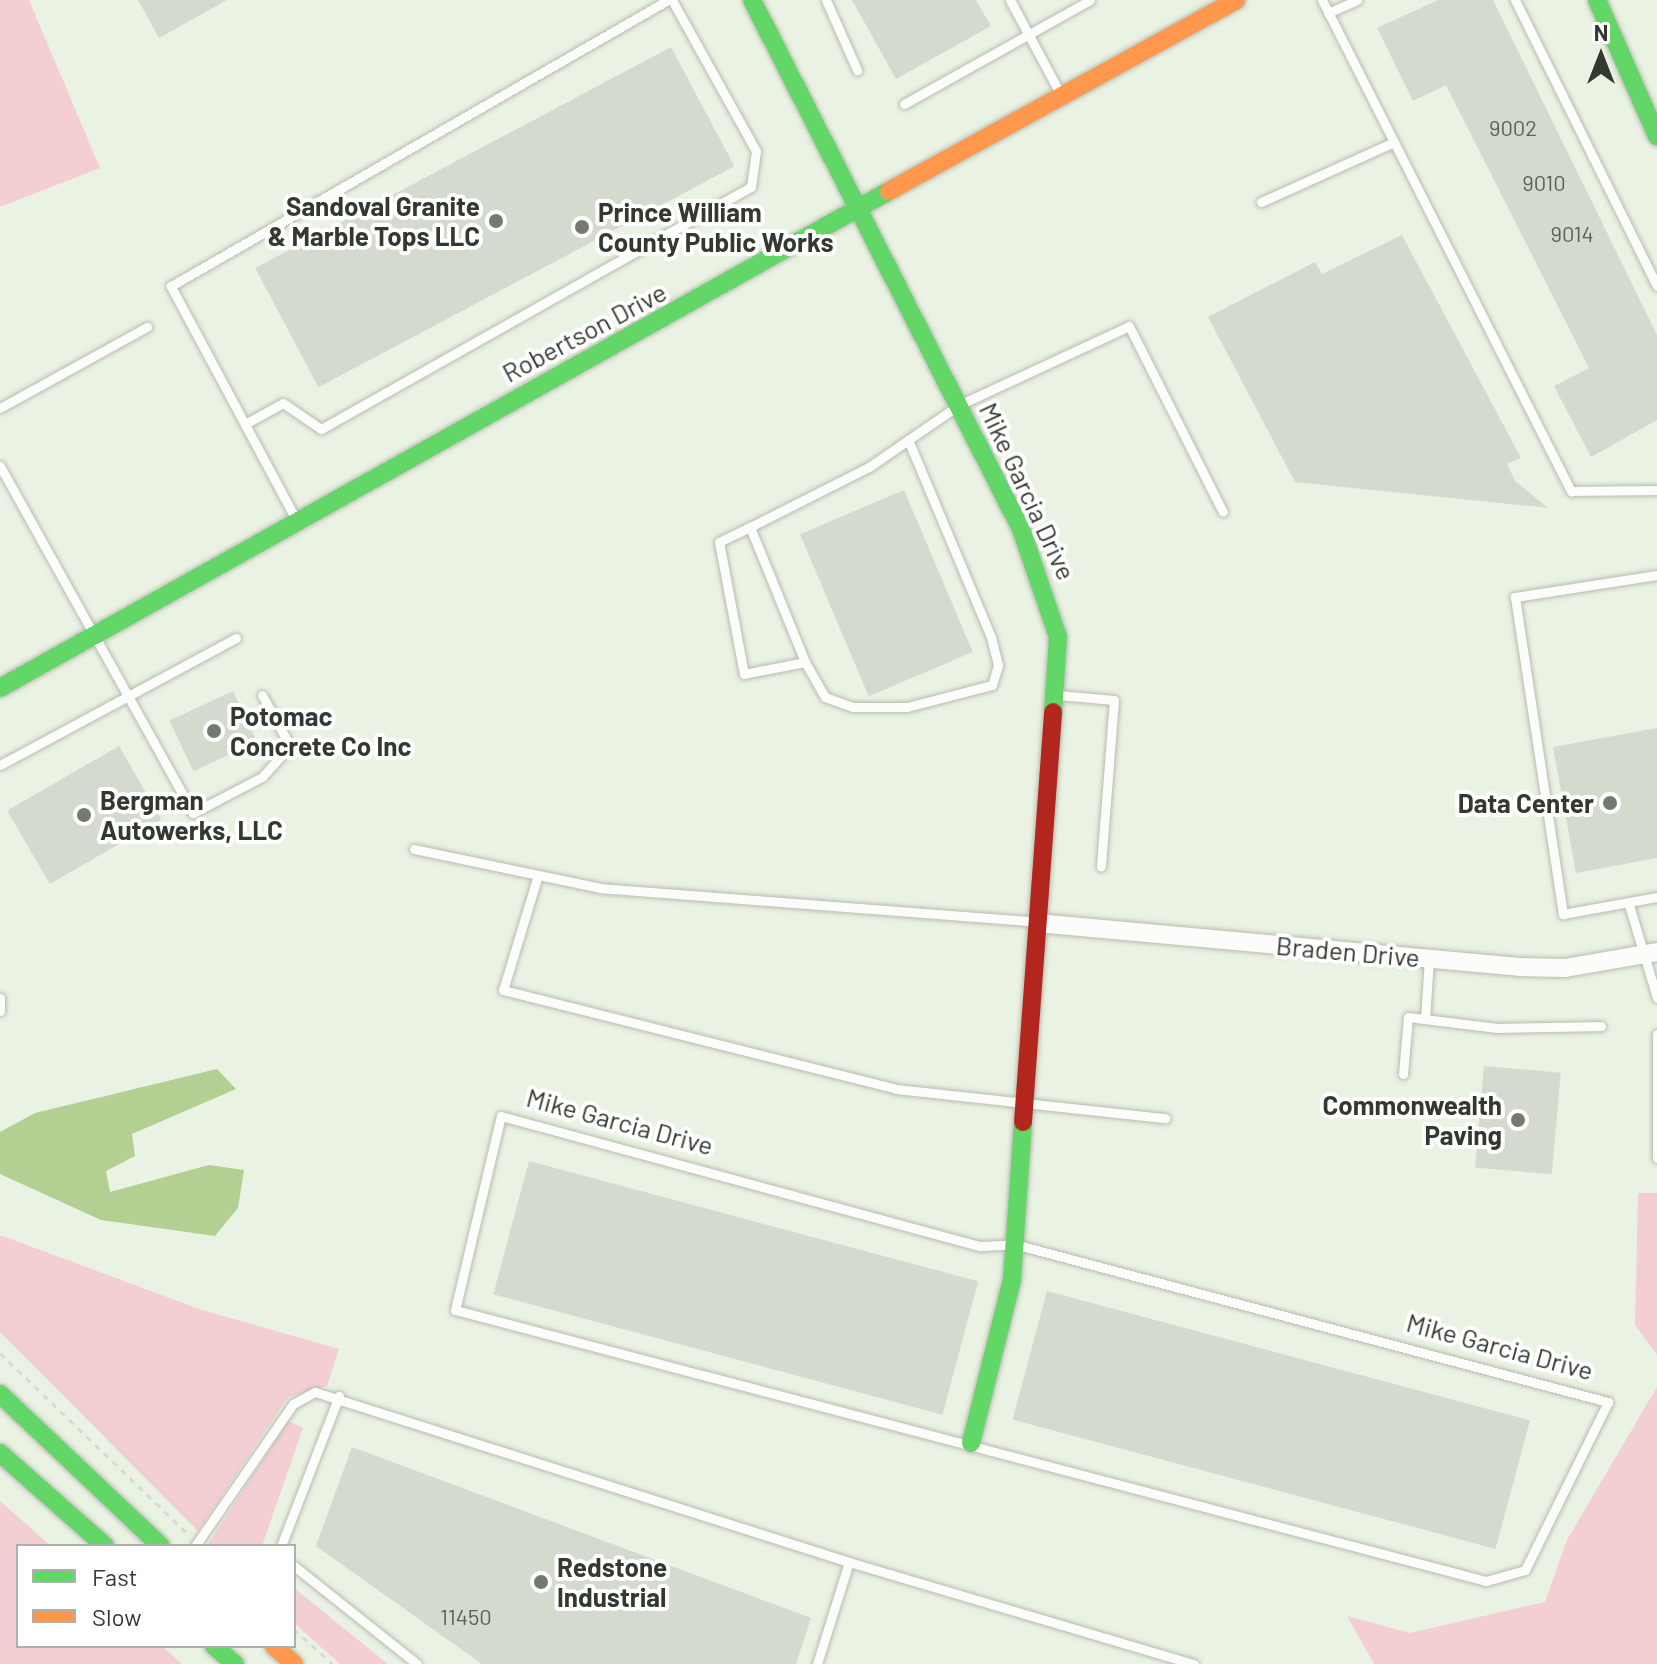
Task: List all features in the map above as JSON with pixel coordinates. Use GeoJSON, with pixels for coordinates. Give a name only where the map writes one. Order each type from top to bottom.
{"type":"FeatureCollection","features":[{"type":"Feature","properties":{"kind":"street","name":"Mike Garcia Drive"},"geometry":{"type":"LineString","coordinates":[[752,0],[864,210],[959,405],[1047,589],[1058,637],[1058,695],[1037,923],[1012,1280],[971,1443]]}},
{"type":"Feature","properties":{"kind":"street","name":"Robertson Drive"},"geometry":{"type":"LineString","coordinates":[[0,688],[295,517],[864,210],[1061,95],[1236,0]]}},
{"type":"Feature","properties":{"kind":"street"},"geometry":{"type":"LineString","coordinates":[[1597,0],[1657,136]]}},
{"type":"Feature","properties":{"kind":"street","name":"Braden Drive"},"geometry":{"type":"LineString","coordinates":[[1037,923],[1429,959],[1565,968],[1651,953]]}},
{"type":"Feature","properties":{"kind":"street"},"geometry":{"type":"LineString","coordinates":[[0,1394],[159,1544]]}},
{"type":"Feature","properties":{"kind":"street"},"geometry":{"type":"LineString","coordinates":[[0,1453],[103,1544]]}},
{"type":"Feature","properties":{"kind":"street"},"geometry":{"type":"LineString","coordinates":[[216,1648],[235,1664]]}},
{"type":"Feature","properties":{"kind":"street"},"geometry":{"type":"LineString","coordinates":[[276,1648],[294,1664]]}},
{"type":"Feature","properties":{"kind":"lane"},"geometry":{"type":"LineString","coordinates":[[245,424],[283,403],[321,429],[751,187],[756,151],[670,0],[171,286],[245,424],[295,517]]}},
{"type":"Feature","properties":{"kind":"lane"},"geometry":{"type":"LineString","coordinates":[[826,0],[857,70]]}},
{"type":"Feature","properties":{"kind":"lane"},"geometry":{"type":"LineString","coordinates":[[1010,0],[1061,95]]}},
{"type":"Feature","properties":{"kind":"lane"},"geometry":{"type":"LineString","coordinates":[[904,104],[1090,0]]}},
{"type":"Feature","properties":{"kind":"lane"},"geometry":{"type":"LineString","coordinates":[[1322,0],[1571,491],[1657,490]]}},
{"type":"Feature","properties":{"kind":"lane"},"geometry":{"type":"LineString","coordinates":[[1328,13],[1357,0]]}},
{"type":"Feature","properties":{"kind":"lane"},"geometry":{"type":"LineString","coordinates":[[1515,0],[1657,286]]}},
{"type":"Feature","properties":{"kind":"lane"},"geometry":{"type":"LineString","coordinates":[[1261,202],[1394,142]]}},
{"type":"Feature","properties":{"kind":"lane"},"geometry":{"type":"LineString","coordinates":[[805,662],[744,674],[719,542],[908,440],[959,405],[1129,326],[1223,512]]}},
{"type":"Feature","properties":{"kind":"lane"},"geometry":{"type":"LineString","coordinates":[[0,408],[147,327]]}},
{"type":"Feature","properties":{"kind":"lane"},"geometry":{"type":"LineString","coordinates":[[750,527],[805,662],[825,697],[853,707],[907,707],[992,685],[998,665],[991,637],[908,440]]}},
{"type":"Feature","properties":{"kind":"lane"},"geometry":{"type":"LineString","coordinates":[[0,466],[96,632],[127,697],[193,813],[262,777],[290,746],[262,695]]}},
{"type":"Feature","properties":{"kind":"lane"},"geometry":{"type":"LineString","coordinates":[[1657,575],[1515,597],[1563,914],[1629,905],[1657,897]]}},
{"type":"Feature","properties":{"kind":"lane"},"geometry":{"type":"LineString","coordinates":[[0,765],[236,638]]}},
{"type":"Feature","properties":{"kind":"lane"},"geometry":{"type":"LineString","coordinates":[[1058,695],[1114,700],[1101,866]]}},
{"type":"Feature","properties":{"kind":"lane"},"geometry":{"type":"LineString","coordinates":[[414,849],[600,888],[1037,923]]}},
{"type":"Feature","properties":{"kind":"lane"},"geometry":{"type":"LineString","coordinates":[[538,875],[503,990],[896,1089],[1024,1107],[1165,1118]]}},
{"type":"Feature","properties":{"kind":"lane"},"geometry":{"type":"LineString","coordinates":[[1629,905],[1651,953],[1657,998]]}},
{"type":"Feature","properties":{"kind":"lane"},"geometry":{"type":"LineString","coordinates":[[1425,1019],[1429,959]]}},
{"type":"Feature","properties":{"kind":"lane"},"geometry":{"type":"LineString","coordinates":[[0,998],[0,1011]]}},
{"type":"Feature","properties":{"kind":"lane"},"geometry":{"type":"LineString","coordinates":[[1403,1074],[1408,1017],[1497,1028],[1601,1026]]}},
{"type":"Feature","properties":{"kind":"lane"},"geometry":{"type":"LineString","coordinates":[[1657,1034],[1657,1158]]}},
{"type":"Feature","properties":{"kind":"lane","name":"Mike Garcia Drive"},"geometry":{"type":"LineString","coordinates":[[501,1116],[981,1246],[1014,1244],[1608,1402],[1525,1570],[1486,1581],[971,1443],[455,1310],[501,1116]]}},
{"type":"Feature","properties":{"kind":"lane"},"geometry":{"type":"LineString","coordinates":[[197,1544],[293,1404],[315,1392],[339,1396],[849,1562],[1194,1664]]}},
{"type":"Feature","properties":{"kind":"lane"},"geometry":{"type":"LineString","coordinates":[[282,1544],[339,1396]]}},
{"type":"Feature","properties":{"kind":"lane"},"geometry":{"type":"LineString","coordinates":[[817,1664],[849,1562]]}},
{"type":"Feature","properties":{"kind":"lane"},"geometry":{"type":"LineString","coordinates":[[296,1568],[417,1664]]}},
{"type":"Feature","properties":{"kind":"path"},"geometry":{"type":"LineString","coordinates":[[0,1353],[195,1544]]}},
{"type":"Feature","properties":{"kind":"path"},"geometry":{"type":"LineString","coordinates":[[296,1631],[333,1664]]}},
{"type":"Feature","properties":{"kind":"shaded area"},"geometry":{"type":"Polygon","coordinates":[[[0,0],[29,0],[100,168],[0,207],[0,0]]]}},
{"type":"Feature","properties":{"kind":"shaded area"},"geometry":{"type":"Polygon","coordinates":[[[217,1069],[236,1089],[132,1134],[135,1156],[106,1171],[110,1192],[209,1165],[244,1170],[238,1208],[215,1236],[101,1220],[0,1174],[0,1132],[35,1113],[217,1069]]]}},
{"type":"Feature","properties":{"kind":"shaded area"},"geometry":{"type":"Polygon","coordinates":[[[1638,1193],[1657,1193],[1657,1355],[1635,1325],[1638,1193]]]}},
{"type":"Feature","properties":{"kind":"shaded area"},"geometry":{"type":"Polygon","coordinates":[[[0,1235],[202,1310],[339,1349],[327,1386],[288,1397],[198,1531],[0,1332],[0,1235]]]}},
{"type":"Feature","properties":{"kind":"shaded area"},"geometry":{"type":"Polygon","coordinates":[[[1657,1387],[1657,1664],[1374,1664],[1347,1616],[1410,1633],[1545,1602],[1567,1540],[1657,1387]]]}},
{"type":"Feature","properties":{"kind":"shaded area"},"geometry":{"type":"Polygon","coordinates":[[[288,1421],[303,1428],[263,1544],[208,1544],[288,1421]]]}},
{"type":"Feature","properties":{"kind":"shaded area"},"geometry":{"type":"Polygon","coordinates":[[[0,1501],[49,1544],[16,1544],[16,1648],[164,1648],[182,1664],[0,1664],[0,1501]]]}},
{"type":"Feature","properties":{"kind":"shaded area"},"geometry":{"type":"Polygon","coordinates":[[[296,1590],[388,1664],[340,1664],[296,1625],[296,1590]]]}},
{"type":"Feature","properties":{"kind":"building"},"geometry":{"type":"Polygon","coordinates":[[[138,0],[227,0],[159,38],[138,0]]]}},
{"type":"Feature","properties":{"kind":"building"},"geometry":{"type":"Polygon","coordinates":[[[852,0],[976,0],[991,26],[896,79],[852,0]]]}},
{"type":"Feature","properties":{"kind":"building"},"geometry":{"type":"Polygon","coordinates":[[[1438,0],[1493,0],[1657,335],[1657,420],[1591,457],[1554,386],[1589,368],[1446,85],[1413,101],[1377,28],[1438,0]]]}},
{"type":"Feature","properties":{"kind":"building","name":"Sandoval Granite & Marble Tops LLC"},"geometry":{"type":"Polygon","coordinates":[[[671,47],[734,166],[319,387],[255,268],[671,47]]]}},
{"type":"Feature","properties":{"kind":"building"},"geometry":{"type":"Polygon","coordinates":[[[1402,235],[1521,458],[1507,464],[1515,481],[1548,508],[1295,482],[1208,317],[1315,262],[1322,274],[1402,235]]]}},
{"type":"Feature","properties":{"kind":"building"},"geometry":{"type":"Polygon","coordinates":[[[904,490],[973,652],[869,696],[800,534],[904,490]]]}},
{"type":"Feature","properties":{"kind":"building","name":"Potomac Concrete Co Inc"},"geometry":{"type":"Polygon","coordinates":[[[233,691],[257,742],[193,771],[170,721],[233,691]]]}},
{"type":"Feature","properties":{"kind":"building","name":"Data Center"},"geometry":{"type":"Polygon","coordinates":[[[1657,728],[1657,858],[1576,873],[1553,747],[1657,728]]]}},
{"type":"Feature","properties":{"kind":"building","name":"Bergman Autowerks, LLC"},"geometry":{"type":"Polygon","coordinates":[[[119,746],[162,820],[50,884],[7,810],[119,746]]]}},
{"type":"Feature","properties":{"kind":"building","name":"Commonwealth Paving"},"geometry":{"type":"Polygon","coordinates":[[[1484,1066],[1561,1073],[1552,1174],[1475,1168],[1484,1066]]]}},
{"type":"Feature","properties":{"kind":"building"},"geometry":{"type":"Polygon","coordinates":[[[529,1161],[978,1281],[942,1415],[493,1294],[529,1161]]]}},
{"type":"Feature","properties":{"kind":"building"},"geometry":{"type":"Polygon","coordinates":[[[1047,1291],[1530,1420],[1496,1549],[1013,1419],[1047,1291]]]}},
{"type":"Feature","properties":{"kind":"building","name":"Redstone Industrial"},"geometry":{"type":"Polygon","coordinates":[[[352,1447],[811,1618],[796,1664],[482,1664],[316,1546],[352,1447]]]}},
{"type":"Feature","properties":{"kind":"traffic: fast"},"geometry":{"type":"LineString","coordinates":[[752,0],[1021,529],[1058,637],[1053,712]]}},
{"type":"Feature","properties":{"kind":"traffic: fast"},"geometry":{"type":"LineString","coordinates":[[1597,0],[1657,136]]}},
{"type":"Feature","properties":{"kind":"traffic: fast"},"geometry":{"type":"LineString","coordinates":[[0,688],[889,191]]}},
{"type":"Feature","properties":{"kind":"traffic: fast"},"geometry":{"type":"LineString","coordinates":[[971,1443],[1012,1280],[1023,1122]]}},
{"type":"Feature","properties":{"kind":"traffic: fast"},"geometry":{"type":"LineString","coordinates":[[0,1394],[159,1544]]}},
{"type":"Feature","properties":{"kind":"traffic: fast"},"geometry":{"type":"LineString","coordinates":[[0,1453],[103,1544]]}},
{"type":"Feature","properties":{"kind":"traffic: fast"},"geometry":{"type":"LineString","coordinates":[[216,1648],[235,1664]]}},
{"type":"Feature","properties":{"kind":"traffic: slow"},"geometry":{"type":"LineString","coordinates":[[889,191],[1236,0]]}},
{"type":"Feature","properties":{"kind":"traffic: slow"},"geometry":{"type":"LineString","coordinates":[[276,1648],[294,1664]]}},
{"type":"Feature","properties":{"kind":"traffic: jam"},"geometry":{"type":"LineString","coordinates":[[1023,1122],[1053,712]]}},
{"type":"Feature","properties":{"kind":"place","name":"Sandoval Granite & Marble Tops LLC"},"geometry":{"type":"Point","coordinates":[496,221]}},
{"type":"Feature","properties":{"kind":"place","name":"Prince William County Public Works"},"geometry":{"type":"Point","coordinates":[582,227]}},
{"type":"Feature","properties":{"kind":"place","name":"Potomac Concrete Co Inc"},"geometry":{"type":"Point","coordinates":[214,731]}},
{"type":"Feature","properties":{"kind":"place","name":"Data Center"},"geometry":{"type":"Point","coordinates":[1610,803]}},
{"type":"Feature","properties":{"kind":"place","name":"Bergman Autowerks, LLC"},"geometry":{"type":"Point","coordinates":[84,815]}},
{"type":"Feature","properties":{"kind":"place","name":"Commonwealth Paving"},"geometry":{"type":"Point","coordinates":[1518,1120]}},
{"type":"Feature","properties":{"kind":"place","name":"Redstone Industrial"},"geometry":{"type":"Point","coordinates":[541,1582]}}]}
